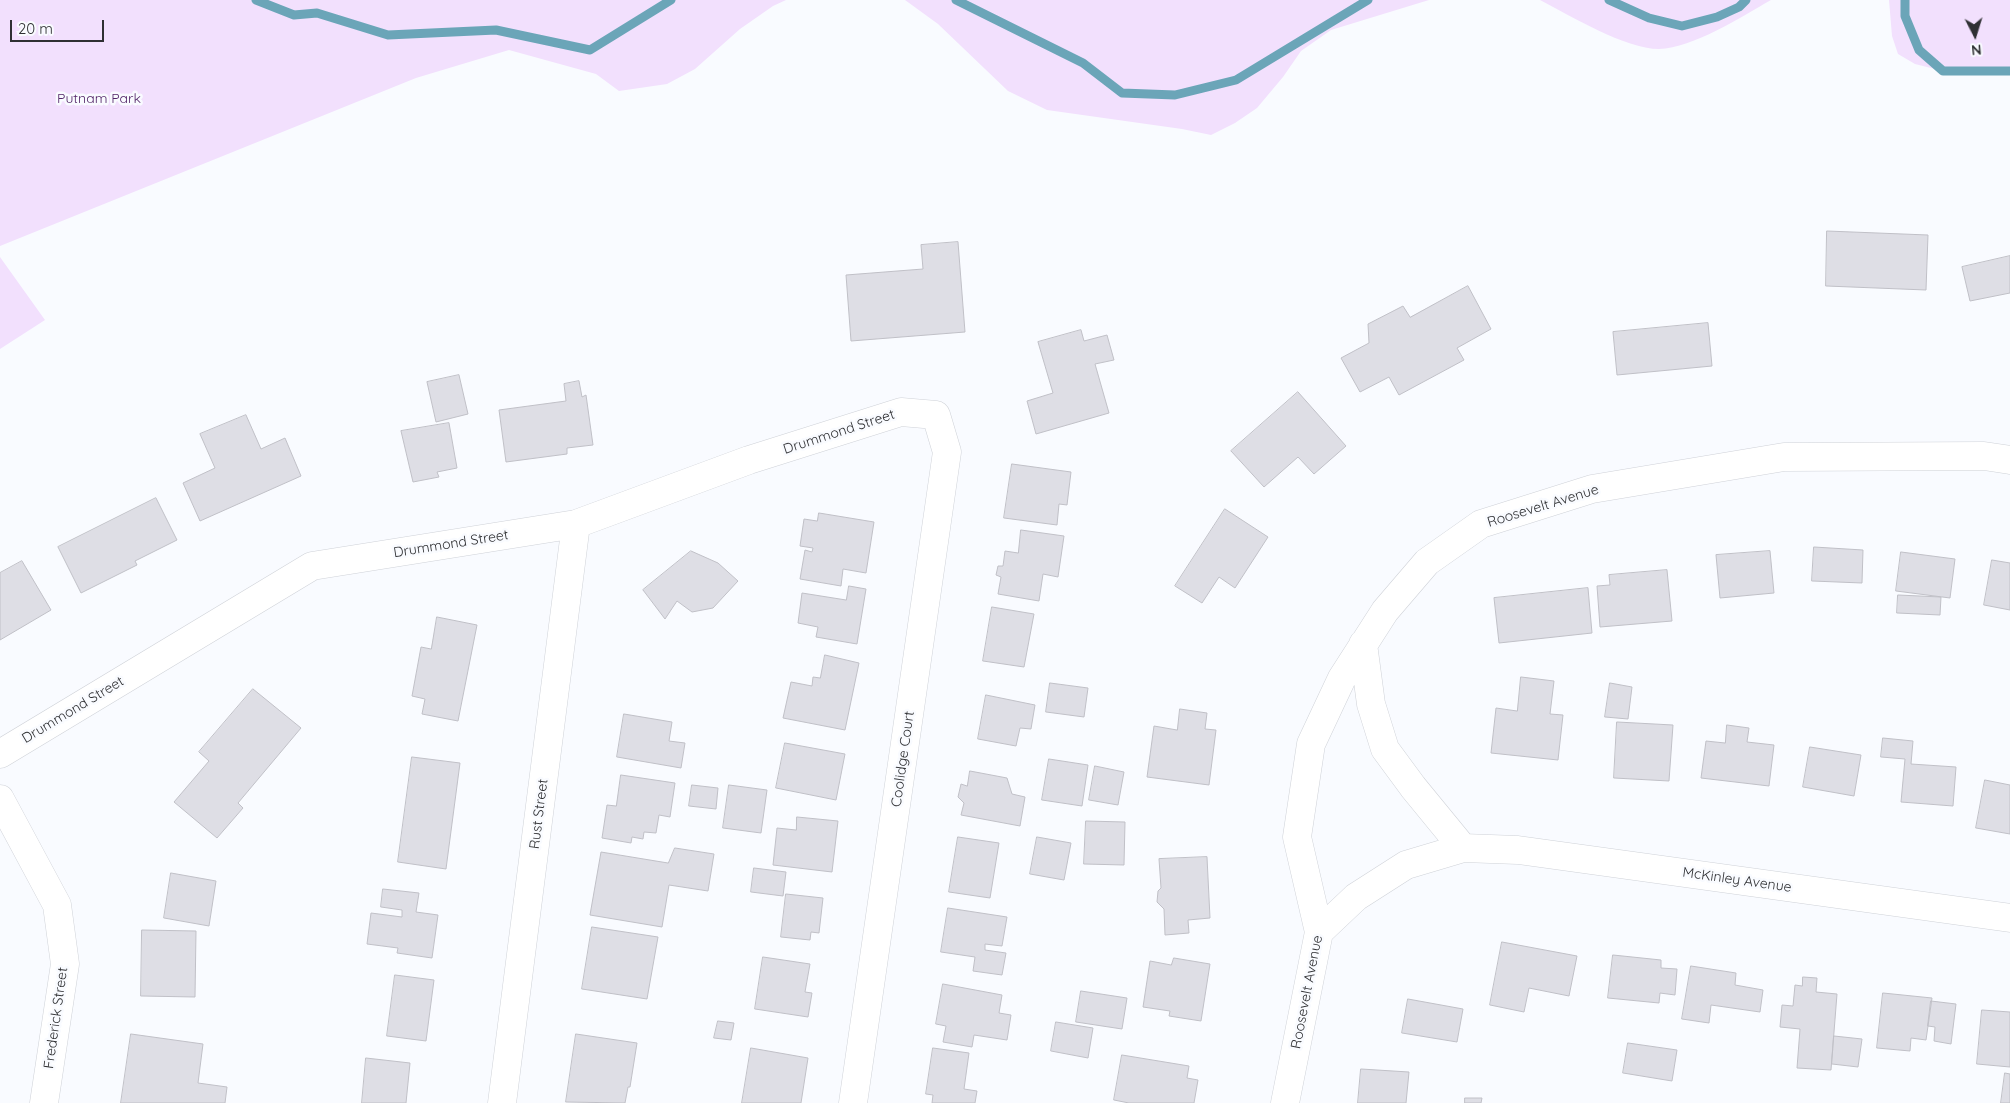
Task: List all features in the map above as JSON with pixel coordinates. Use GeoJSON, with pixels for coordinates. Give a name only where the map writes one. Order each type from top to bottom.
{"type":"FeatureCollection","features":[{"type":"Feature","properties":{"kind":"street","name":"Drummond Street"},"geometry":{"type":"LineString","coordinates":[[0,754],[312,566],[576,524],[749,460],[901,412],[936,415]]}},
{"type":"Feature","properties":{"kind":"street","name":"Coolidge Court"},"geometry":{"type":"LineString","coordinates":[[853,1103],[947,452],[936,415]]}},
{"type":"Feature","properties":{"kind":"street","name":"Roosevelt Avenue"},"geometry":{"type":"LineString","coordinates":[[1285,1103],[1319,932],[1297,837],[1311,744],[1342,678],[1386,610],[1427,562],[1481,524],[1592,489],[1784,457],[1984,456],[2010,460]]}},
{"type":"Feature","properties":{"kind":"street","name":"Rust Street"},"geometry":{"type":"LineString","coordinates":[[502,1103],[576,524]]}},
{"type":"Feature","properties":{"kind":"street"},"geometry":{"type":"LineString","coordinates":[[1364,644],[1371,704],[1385,749],[1463,848]]}},
{"type":"Feature","properties":{"kind":"street","name":"Frederick Street"},"geometry":{"type":"LineString","coordinates":[[0,798],[57,905],[65,964],[44,1103]]}},
{"type":"Feature","properties":{"kind":"street","name":"McKinley Avenue"},"geometry":{"type":"LineString","coordinates":[[1319,932],[1356,897],[1406,865],[1463,848],[1518,850],[2010,918]]}},
{"type":"Feature","properties":{"kind":"green space","name":"Putnam Park"},"geometry":{"type":"Polygon","coordinates":[[[0,0],[786,0],[773,6],[740,29],[695,69],[667,84],[619,91],[596,74],[509,50],[416,78],[0,246],[0,0]]]}},
{"type":"Feature","properties":{"kind":"green space"},"geometry":{"type":"Polygon","coordinates":[[[905,0],[1429,0],[1331,30],[1301,51],[1283,77],[1257,108],[1235,123],[1211,135],[1182,129],[1047,110],[1008,91],[938,24],[905,0]]]}},
{"type":"Feature","properties":{"kind":"green space"},"geometry":{"type":"Polygon","coordinates":[[[1540,0],[1771,0],[1701,38],[1659,49],[1645,48],[1615,38],[1582,23],[1540,0]]]}},
{"type":"Feature","properties":{"kind":"green space"},"geometry":{"type":"Polygon","coordinates":[[[1889,0],[2010,0],[2010,71],[1943,71],[1915,64],[1898,54],[1892,36],[1889,0]]]}},
{"type":"Feature","properties":{"kind":"green space"},"geometry":{"type":"Polygon","coordinates":[[[0,257],[45,320],[0,349],[0,257]]]}},
{"type":"Feature","properties":{"kind":"building"},"geometry":{"type":"Polygon","coordinates":[[[1827,231],[1928,235],[1926,290],[1826,286],[1827,231]]]}},
{"type":"Feature","properties":{"kind":"building"},"geometry":{"type":"Polygon","coordinates":[[[958,242],[965,332],[851,341],[846,275],[923,269],[921,245],[958,242]]]}},
{"type":"Feature","properties":{"kind":"building"},"geometry":{"type":"Polygon","coordinates":[[[2010,256],[2010,293],[1970,301],[1962,267],[2010,256]]]}},
{"type":"Feature","properties":{"kind":"building"},"geometry":{"type":"Polygon","coordinates":[[[1468,286],[1491,329],[1457,348],[1464,360],[1399,395],[1389,377],[1360,392],[1341,358],[1369,343],[1368,324],[1403,306],[1410,317],[1468,286]]]}},
{"type":"Feature","properties":{"kind":"building"},"geometry":{"type":"Polygon","coordinates":[[[1708,323],[1712,366],[1617,375],[1613,332],[1708,323]]]}},
{"type":"Feature","properties":{"kind":"building"},"geometry":{"type":"Polygon","coordinates":[[[1081,330],[1084,341],[1107,335],[1114,360],[1095,364],[1109,413],[1036,434],[1027,401],[1053,393],[1038,342],[1081,330]]]}},
{"type":"Feature","properties":{"kind":"building"},"geometry":{"type":"Polygon","coordinates":[[[459,375],[468,414],[436,422],[427,382],[459,375]]]}},
{"type":"Feature","properties":{"kind":"building"},"geometry":{"type":"Polygon","coordinates":[[[579,381],[582,397],[586,395],[593,445],[567,448],[567,454],[506,462],[499,410],[566,401],[564,384],[579,381]]]}},
{"type":"Feature","properties":{"kind":"building"},"geometry":{"type":"Polygon","coordinates":[[[1298,392],[1346,446],[1314,474],[1298,457],[1264,487],[1231,451],[1298,392]]]}},
{"type":"Feature","properties":{"kind":"building"},"geometry":{"type":"Polygon","coordinates":[[[246,415],[261,449],[285,438],[301,476],[200,521],[183,483],[215,468],[200,434],[246,415]]]}},
{"type":"Feature","properties":{"kind":"building"},"geometry":{"type":"Polygon","coordinates":[[[449,423],[457,468],[437,472],[439,477],[413,482],[401,431],[449,423]]]}},
{"type":"Feature","properties":{"kind":"building"},"geometry":{"type":"Polygon","coordinates":[[[1012,464],[1071,472],[1067,505],[1059,504],[1057,525],[1004,518],[1012,464]]]}},
{"type":"Feature","properties":{"kind":"building"},"geometry":{"type":"Polygon","coordinates":[[[156,498],[177,540],[135,561],[137,565],[81,593],[58,547],[156,498]]]}},
{"type":"Feature","properties":{"kind":"building"},"geometry":{"type":"Polygon","coordinates":[[[1225,509],[1268,537],[1235,588],[1219,577],[1202,603],[1175,586],[1225,509]]]}},
{"type":"Feature","properties":{"kind":"building"},"geometry":{"type":"Polygon","coordinates":[[[819,513],[874,522],[866,573],[843,569],[841,586],[800,579],[805,550],[812,552],[813,548],[800,546],[804,519],[817,521],[819,513]]]}},
{"type":"Feature","properties":{"kind":"building"},"geometry":{"type":"Polygon","coordinates":[[[1021,530],[1064,536],[1058,577],[1043,574],[1039,601],[998,594],[1001,577],[996,575],[998,566],[1003,566],[1005,551],[1018,553],[1021,530]]]}},
{"type":"Feature","properties":{"kind":"building"},"geometry":{"type":"Polygon","coordinates":[[[1814,547],[1863,550],[1862,583],[1812,581],[1814,547]]]}},
{"type":"Feature","properties":{"kind":"building"},"geometry":{"type":"Polygon","coordinates":[[[691,551],[718,563],[738,581],[713,608],[692,612],[677,601],[665,619],[643,590],[691,551]]]}},
{"type":"Feature","properties":{"kind":"building"},"geometry":{"type":"Polygon","coordinates":[[[1770,551],[1774,593],[1720,598],[1716,555],[1770,551]]]}},
{"type":"Feature","properties":{"kind":"building"},"geometry":{"type":"Polygon","coordinates":[[[1901,552],[1955,559],[1950,598],[1896,591],[1901,552]]]}},
{"type":"Feature","properties":{"kind":"building"},"geometry":{"type":"Polygon","coordinates":[[[1992,560],[2010,563],[2010,610],[1984,605],[1992,560]]]}},
{"type":"Feature","properties":{"kind":"building"},"geometry":{"type":"Polygon","coordinates":[[[22,561],[51,610],[0,640],[0,573],[22,561]]]}},
{"type":"Feature","properties":{"kind":"building"},"geometry":{"type":"Polygon","coordinates":[[[1667,570],[1672,621],[1600,627],[1597,586],[1610,585],[1609,575],[1667,570]]]}},
{"type":"Feature","properties":{"kind":"building"},"geometry":{"type":"Polygon","coordinates":[[[849,586],[866,589],[857,644],[816,637],[818,627],[798,623],[802,593],[846,600],[849,586]]]}},
{"type":"Feature","properties":{"kind":"building"},"geometry":{"type":"Polygon","coordinates":[[[1588,588],[1592,633],[1499,643],[1494,598],[1588,588]]]}},
{"type":"Feature","properties":{"kind":"building"},"geometry":{"type":"Polygon","coordinates":[[[1898,595],[1941,597],[1940,615],[1897,613],[1898,595]]]}},
{"type":"Feature","properties":{"kind":"building"},"geometry":{"type":"Polygon","coordinates":[[[992,607],[1034,614],[1024,667],[983,661],[992,607]]]}},
{"type":"Feature","properties":{"kind":"building"},"geometry":{"type":"Polygon","coordinates":[[[437,617],[477,625],[458,721],[422,714],[425,699],[412,696],[421,647],[431,649],[437,617]]]}},
{"type":"Feature","properties":{"kind":"building"},"geometry":{"type":"Polygon","coordinates":[[[825,655],[859,663],[845,730],[783,718],[791,682],[812,686],[813,677],[820,678],[825,655]]]}},
{"type":"Feature","properties":{"kind":"building"},"geometry":{"type":"Polygon","coordinates":[[[1521,677],[1554,681],[1550,714],[1563,715],[1558,760],[1491,753],[1496,708],[1517,711],[1521,677]]]}},
{"type":"Feature","properties":{"kind":"building"},"geometry":{"type":"Polygon","coordinates":[[[1050,683],[1088,688],[1084,717],[1046,712],[1050,683]]]}},
{"type":"Feature","properties":{"kind":"building"},"geometry":{"type":"Polygon","coordinates":[[[1610,683],[1632,687],[1628,719],[1605,717],[1610,683]]]}},
{"type":"Feature","properties":{"kind":"building"},"geometry":{"type":"Polygon","coordinates":[[[253,689],[301,728],[238,803],[243,808],[217,838],[174,802],[209,761],[199,752],[253,689]]]}},
{"type":"Feature","properties":{"kind":"building"},"geometry":{"type":"Polygon","coordinates":[[[986,695],[1035,705],[1031,729],[1020,728],[1016,746],[978,739],[986,695]]]}},
{"type":"Feature","properties":{"kind":"building"},"geometry":{"type":"Polygon","coordinates":[[[1180,709],[1207,713],[1205,729],[1216,730],[1209,785],[1147,777],[1154,726],[1177,730],[1180,709]]]}},
{"type":"Feature","properties":{"kind":"building"},"geometry":{"type":"Polygon","coordinates":[[[624,714],[672,722],[669,741],[685,743],[681,768],[617,757],[624,714]]]}},
{"type":"Feature","properties":{"kind":"building"},"geometry":{"type":"Polygon","coordinates":[[[1617,722],[1673,725],[1669,781],[1614,778],[1617,722]]]}},
{"type":"Feature","properties":{"kind":"building"},"geometry":{"type":"Polygon","coordinates":[[[1727,725],[1749,728],[1747,742],[1774,745],[1769,786],[1701,778],[1706,741],[1725,743],[1727,725]]]}},
{"type":"Feature","properties":{"kind":"building"},"geometry":{"type":"Polygon","coordinates":[[[1883,738],[1913,741],[1911,764],[1956,767],[1953,806],[1901,802],[1905,759],[1881,757],[1883,738]]]}},
{"type":"Feature","properties":{"kind":"building"},"geometry":{"type":"Polygon","coordinates":[[[785,743],[845,754],[836,800],[776,788],[785,743]]]}},
{"type":"Feature","properties":{"kind":"building"},"geometry":{"type":"Polygon","coordinates":[[[1810,747],[1861,755],[1854,796],[1803,787],[1810,747]]]}},
{"type":"Feature","properties":{"kind":"building"},"geometry":{"type":"Polygon","coordinates":[[[412,757],[460,763],[446,869],[398,862],[412,757]]]}},
{"type":"Feature","properties":{"kind":"building"},"geometry":{"type":"Polygon","coordinates":[[[1049,759],[1088,765],[1082,806],[1042,800],[1049,759]]]}},
{"type":"Feature","properties":{"kind":"building"},"geometry":{"type":"Polygon","coordinates":[[[1095,766],[1124,772],[1118,805],[1089,800],[1095,766]]]}},
{"type":"Feature","properties":{"kind":"building"},"geometry":{"type":"Polygon","coordinates":[[[970,771],[1007,778],[1012,794],[1025,797],[1020,826],[961,815],[964,803],[958,797],[961,784],[967,786],[970,771]]]}},
{"type":"Feature","properties":{"kind":"building"},"geometry":{"type":"Polygon","coordinates":[[[621,775],[675,783],[670,817],[659,815],[656,833],[644,832],[643,839],[632,837],[631,843],[602,838],[607,805],[616,806],[621,775]]]}},
{"type":"Feature","properties":{"kind":"building"},"geometry":{"type":"Polygon","coordinates":[[[1985,780],[2010,785],[2010,834],[1976,828],[1985,780]]]}},
{"type":"Feature","properties":{"kind":"building"},"geometry":{"type":"Polygon","coordinates":[[[692,785],[718,788],[716,809],[689,806],[692,785]]]}},
{"type":"Feature","properties":{"kind":"building"},"geometry":{"type":"Polygon","coordinates":[[[729,785],[767,790],[761,833],[723,828],[729,785]]]}},
{"type":"Feature","properties":{"kind":"building"},"geometry":{"type":"Polygon","coordinates":[[[797,817],[838,821],[832,872],[773,865],[777,828],[796,830],[797,817]]]}},
{"type":"Feature","properties":{"kind":"building"},"geometry":{"type":"Polygon","coordinates":[[[1086,821],[1125,822],[1124,865],[1084,864],[1086,821]]]}},
{"type":"Feature","properties":{"kind":"building"},"geometry":{"type":"Polygon","coordinates":[[[958,837],[999,843],[990,898],[949,892],[958,837]]]}},
{"type":"Feature","properties":{"kind":"building"},"geometry":{"type":"Polygon","coordinates":[[[1037,837],[1071,843],[1064,880],[1030,874],[1037,837]]]}},
{"type":"Feature","properties":{"kind":"building"},"geometry":{"type":"Polygon","coordinates":[[[675,848],[714,854],[708,891],[669,885],[662,927],[590,915],[601,852],[668,863],[675,848]]]}},
{"type":"Feature","properties":{"kind":"building"},"geometry":{"type":"Polygon","coordinates":[[[1207,857],[1210,918],[1188,920],[1189,933],[1165,935],[1164,909],[1157,902],[1158,891],[1161,888],[1159,859],[1207,857]]]}},
{"type":"Feature","properties":{"kind":"building"},"geometry":{"type":"Polygon","coordinates":[[[754,868],[786,872],[783,896],[751,892],[754,868]]]}},
{"type":"Feature","properties":{"kind":"building"},"geometry":{"type":"Polygon","coordinates":[[[171,873],[216,881],[209,926],[164,918],[171,873]]]}},
{"type":"Feature","properties":{"kind":"building"},"geometry":{"type":"Polygon","coordinates":[[[383,889],[419,893],[416,912],[438,915],[432,958],[397,953],[398,948],[367,944],[371,913],[402,917],[402,910],[381,907],[383,889]]]}},
{"type":"Feature","properties":{"kind":"building"},"geometry":{"type":"Polygon","coordinates":[[[786,894],[823,898],[819,933],[811,932],[810,940],[781,937],[786,894]]]}},
{"type":"Feature","properties":{"kind":"building"},"geometry":{"type":"Polygon","coordinates":[[[948,908],[1007,917],[1002,946],[985,944],[985,950],[1006,953],[1002,975],[973,971],[975,957],[941,952],[948,908]]]}},
{"type":"Feature","properties":{"kind":"building"},"geometry":{"type":"Polygon","coordinates":[[[592,927],[658,937],[647,999],[582,989],[592,927]]]}},
{"type":"Feature","properties":{"kind":"building"},"geometry":{"type":"Polygon","coordinates":[[[142,930],[196,931],[195,997],[141,996],[142,930]]]}},
{"type":"Feature","properties":{"kind":"building"},"geometry":{"type":"Polygon","coordinates":[[[1502,942],[1577,956],[1569,996],[1529,988],[1524,1012],[1490,1005],[1502,942]]]}},
{"type":"Feature","properties":{"kind":"building"},"geometry":{"type":"Polygon","coordinates":[[[1613,955],[1661,960],[1661,968],[1677,969],[1675,995],[1660,993],[1659,1003],[1608,998],[1613,955]]]}},
{"type":"Feature","properties":{"kind":"building"},"geometry":{"type":"Polygon","coordinates":[[[763,957],[810,964],[805,992],[812,993],[808,1017],[755,1009],[763,957]]]}},
{"type":"Feature","properties":{"kind":"building"},"geometry":{"type":"Polygon","coordinates":[[[1174,958],[1210,964],[1201,1021],[1169,1016],[1170,1011],[1143,1007],[1150,961],[1171,965],[1174,958]]]}},
{"type":"Feature","properties":{"kind":"building"},"geometry":{"type":"Polygon","coordinates":[[[1691,966],[1736,973],[1735,985],[1763,990],[1760,1012],[1711,1005],[1709,1023],[1682,1019],[1691,966]]]}},
{"type":"Feature","properties":{"kind":"building"},"geometry":{"type":"Polygon","coordinates":[[[395,975],[434,980],[426,1041],[387,1036],[395,975]]]}},
{"type":"Feature","properties":{"kind":"building"},"geometry":{"type":"Polygon","coordinates":[[[1803,977],[1817,978],[1816,992],[1837,994],[1831,1070],[1797,1068],[1800,1029],[1780,1027],[1782,1005],[1793,1006],[1795,985],[1802,986],[1803,977]]]}},
{"type":"Feature","properties":{"kind":"building"},"geometry":{"type":"Polygon","coordinates":[[[943,984],[1002,995],[999,1013],[1011,1015],[1007,1040],[974,1035],[972,1047],[943,1042],[946,1026],[936,1024],[943,984]]]}},
{"type":"Feature","properties":{"kind":"building"},"geometry":{"type":"Polygon","coordinates":[[[1081,991],[1127,998],[1122,1029],[1076,1022],[1081,991]]]}},
{"type":"Feature","properties":{"kind":"building"},"geometry":{"type":"Polygon","coordinates":[[[1883,993],[1932,998],[1926,1040],[1911,1038],[1910,1051],[1877,1048],[1883,993]]]}},
{"type":"Feature","properties":{"kind":"building"},"geometry":{"type":"Polygon","coordinates":[[[1408,999],[1463,1009],[1457,1042],[1402,1033],[1408,999]]]}},
{"type":"Feature","properties":{"kind":"building"},"geometry":{"type":"Polygon","coordinates":[[[1931,1001],[1956,1004],[1951,1044],[1934,1041],[1935,1027],[1928,1026],[1931,1001]]]}},
{"type":"Feature","properties":{"kind":"building"},"geometry":{"type":"Polygon","coordinates":[[[1982,1010],[2010,1012],[2010,1067],[1977,1064],[1982,1010]]]}},
{"type":"Feature","properties":{"kind":"building"},"geometry":{"type":"Polygon","coordinates":[[[718,1021],[734,1023],[731,1040],[714,1038],[718,1021]]]}},
{"type":"Feature","properties":{"kind":"building"},"geometry":{"type":"Polygon","coordinates":[[[1056,1022],[1093,1028],[1088,1058],[1051,1051],[1056,1022]]]}},
{"type":"Feature","properties":{"kind":"building"},"geometry":{"type":"Polygon","coordinates":[[[131,1034],[203,1044],[198,1083],[227,1087],[225,1103],[121,1103],[131,1034]]]}},
{"type":"Feature","properties":{"kind":"building"},"geometry":{"type":"Polygon","coordinates":[[[576,1034],[637,1043],[630,1087],[628,1087],[625,1103],[566,1102],[576,1034]]]}},
{"type":"Feature","properties":{"kind":"building"},"geometry":{"type":"Polygon","coordinates":[[[1834,1036],[1862,1039],[1858,1067],[1832,1064],[1834,1036]]]}},
{"type":"Feature","properties":{"kind":"building"},"geometry":{"type":"Polygon","coordinates":[[[1628,1043],[1677,1050],[1672,1081],[1623,1073],[1628,1043]]]}},
{"type":"Feature","properties":{"kind":"building"},"geometry":{"type":"Polygon","coordinates":[[[751,1048],[808,1058],[801,1103],[742,1103],[751,1048]]]}},
{"type":"Feature","properties":{"kind":"building"},"geometry":{"type":"Polygon","coordinates":[[[933,1048],[969,1053],[964,1089],[977,1091],[975,1103],[932,1103],[933,1095],[926,1094],[933,1048]]]}},
{"type":"Feature","properties":{"kind":"building"},"geometry":{"type":"Polygon","coordinates":[[[1122,1055],[1189,1066],[1187,1078],[1198,1080],[1194,1103],[1129,1103],[1114,1100],[1122,1055]]]}},
{"type":"Feature","properties":{"kind":"building"},"geometry":{"type":"Polygon","coordinates":[[[366,1058],[410,1063],[406,1103],[362,1103],[366,1058]]]}},
{"type":"Feature","properties":{"kind":"building"},"geometry":{"type":"Polygon","coordinates":[[[1361,1069],[1409,1072],[1406,1103],[1358,1103],[1361,1069]]]}},
{"type":"Feature","properties":{"kind":"building"},"geometry":{"type":"Polygon","coordinates":[[[2005,1073],[2010,1074],[2010,1103],[2001,1103],[2005,1073]]]}},
{"type":"Feature","properties":{"kind":"building"},"geometry":{"type":"Polygon","coordinates":[[[1465,1098],[1482,1098],[1481,1103],[1465,1103],[1465,1098]]]}},
{"type":"Feature","properties":{"kind":"waterway"},"geometry":{"type":"LineString","coordinates":[[256,0],[294,15],[317,13],[388,35],[496,30],[590,50],[671,0]]}},
{"type":"Feature","properties":{"kind":"waterway"},"geometry":{"type":"LineString","coordinates":[[956,0],[1083,63],[1122,93],[1175,95],[1236,80],[1368,0]]}},
{"type":"Feature","properties":{"kind":"waterway"},"geometry":{"type":"LineString","coordinates":[[1609,0],[1649,18],[1682,26],[1717,17],[1739,7],[1746,0]]}},
{"type":"Feature","properties":{"kind":"waterway"},"geometry":{"type":"LineString","coordinates":[[1905,0],[1905,16],[1919,50],[1943,71],[2010,71]]}}]}
